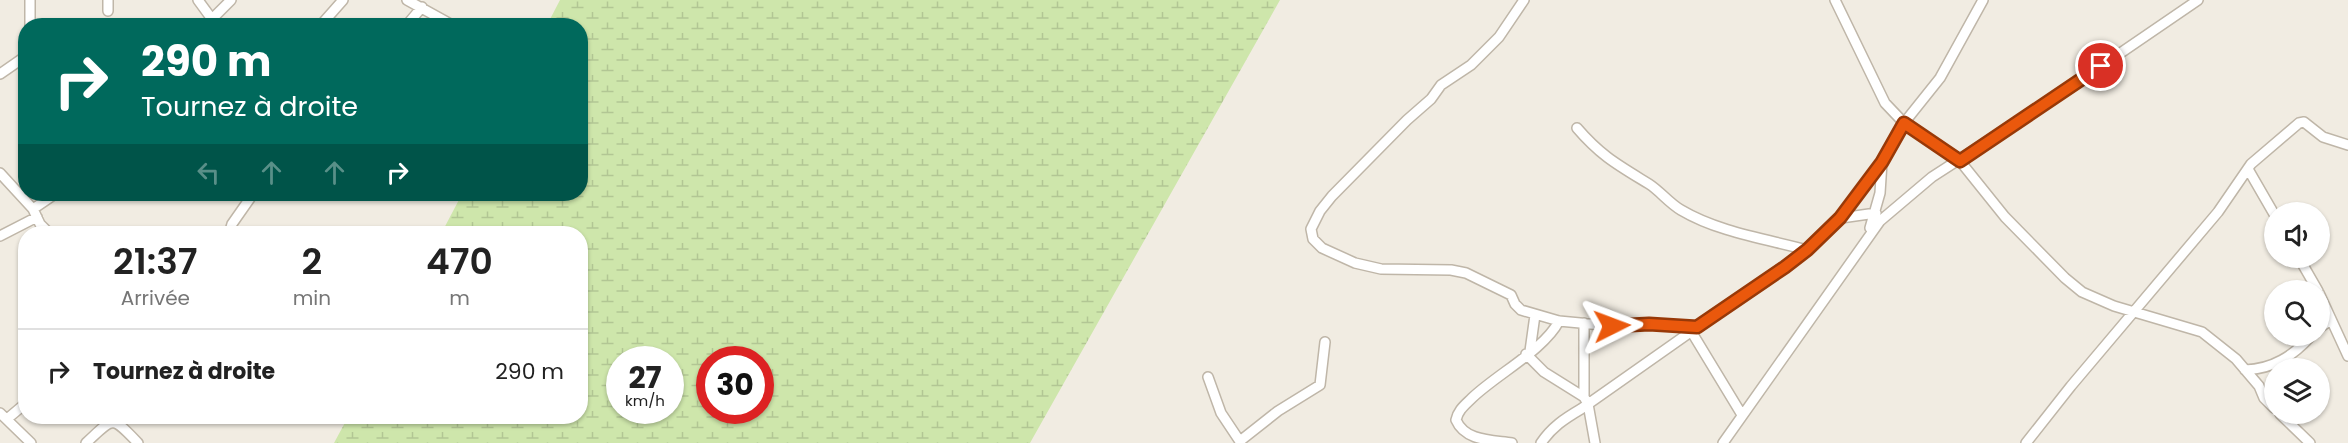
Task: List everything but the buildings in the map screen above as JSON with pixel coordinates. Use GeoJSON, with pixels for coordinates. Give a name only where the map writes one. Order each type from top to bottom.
{"type":"FeatureCollection","features":[{"type":"Feature","properties":{"kind":"street"},"geometry":{"type":"LineString","coordinates":[[30,0],[30,18]]}},
{"type":"Feature","properties":{"kind":"street"},"geometry":{"type":"LineString","coordinates":[[108,0],[108,11]]}},
{"type":"Feature","properties":{"kind":"street"},"geometry":{"type":"LineString","coordinates":[[198,0],[211,18]]}},
{"type":"Feature","properties":{"kind":"street"},"geometry":{"type":"LineString","coordinates":[[217,18],[231,0]]}},
{"type":"Feature","properties":{"kind":"street"},"geometry":{"type":"LineString","coordinates":[[327,18],[343,0]]}},
{"type":"Feature","properties":{"kind":"street"},"geometry":{"type":"LineString","coordinates":[[407,0],[419,4],[441,18]]}},
{"type":"Feature","properties":{"kind":"street"},"geometry":{"type":"LineString","coordinates":[[1524,0],[1499,37],[1471,65],[1441,85],[1431,99],[1332,195],[1320,211],[1311,229],[1313,239],[1322,248],[1355,263],[1381,269],[1451,270],[1466,273],[1507,292],[1511,295],[1517,308],[1559,321],[1612,326],[1649,324],[1694,329]]}},
{"type":"Feature","properties":{"kind":"street"},"geometry":{"type":"LineString","coordinates":[[1835,0],[1885,103],[1904,123],[1960,161],[2005,217],[2065,278],[2082,292],[2133,312],[2202,332],[2236,359],[2259,386],[2264,398]]}},
{"type":"Feature","properties":{"kind":"street"},"geometry":{"type":"LineString","coordinates":[[1541,443],[1552,428],[1586,400],[1694,329],[1807,250],[1840,218],[1882,162],[1904,123],[1940,78],[1983,0]]}},
{"type":"Feature","properties":{"kind":"street"},"geometry":{"type":"LineString","coordinates":[[1723,443],[1880,220],[1932,177],[1960,161],[2198,0]]}},
{"type":"Feature","properties":{"kind":"street"},"geometry":{"type":"LineString","coordinates":[[411,18],[419,4]]}},
{"type":"Feature","properties":{"kind":"street"},"geometry":{"type":"LineString","coordinates":[[0,74],[18,62]]}},
{"type":"Feature","properties":{"kind":"street"},"geometry":{"type":"LineString","coordinates":[[2026,443],[2218,212],[2248,169],[2270,147],[2299,123],[2304,122],[2323,137],[2348,145]]}},
{"type":"Feature","properties":{"kind":"street"},"geometry":{"type":"LineString","coordinates":[[1577,128],[1592,146],[1620,168],[1650,185],[1680,210],[1742,233],[1807,250]]}},
{"type":"Feature","properties":{"kind":"street"},"geometry":{"type":"LineString","coordinates":[[1866,239],[1876,213],[1883,173],[1882,162]]}},
{"type":"Feature","properties":{"kind":"street"},"geometry":{"type":"LineString","coordinates":[[2248,169],[2267,202]]}},
{"type":"Feature","properties":{"kind":"street"},"geometry":{"type":"LineString","coordinates":[[0,173],[18,194]]}},
{"type":"Feature","properties":{"kind":"street"},"geometry":{"type":"LineString","coordinates":[[24,201],[42,226]]}},
{"type":"Feature","properties":{"kind":"street"},"geometry":{"type":"LineString","coordinates":[[0,236],[35,213],[48,201]]}},
{"type":"Feature","properties":{"kind":"street"},"geometry":{"type":"LineString","coordinates":[[232,226],[248,201]]}},
{"type":"Feature","properties":{"kind":"street"},"geometry":{"type":"LineString","coordinates":[[1840,218],[1876,213]]}},
{"type":"Feature","properties":{"kind":"street"},"geometry":{"type":"LineString","coordinates":[[1528,353],[1536,315]]}},
{"type":"Feature","properties":{"kind":"street"},"geometry":{"type":"LineString","coordinates":[[2331,320],[2348,356]]}},
{"type":"Feature","properties":{"kind":"street"},"geometry":{"type":"LineString","coordinates":[[1512,443],[1473,436],[1459,428],[1456,420],[1457,413],[1485,386],[1551,335],[1559,321]]}},
{"type":"Feature","properties":{"kind":"street"},"geometry":{"type":"LineString","coordinates":[[1584,323],[1586,400],[1595,443]]}},
{"type":"Feature","properties":{"kind":"street"},"geometry":{"type":"LineString","coordinates":[[1694,329],[1742,415]]}},
{"type":"Feature","properties":{"kind":"street"},"geometry":{"type":"LineString","coordinates":[[1208,377],[1221,413],[1241,442],[1278,411],[1320,385],[1324,342]]}},
{"type":"Feature","properties":{"kind":"street"},"geometry":{"type":"LineString","coordinates":[[2245,370],[2267,368],[2298,351],[2302,346]]}},
{"type":"Feature","properties":{"kind":"street"},"geometry":{"type":"LineString","coordinates":[[1528,353],[1544,372],[1586,400]]}},
{"type":"Feature","properties":{"kind":"street"},"geometry":{"type":"LineString","coordinates":[[18,408],[3,416],[31,443]]}},
{"type":"Feature","properties":{"kind":"street"},"geometry":{"type":"LineString","coordinates":[[86,443],[106,424]]}},
{"type":"Feature","properties":{"kind":"street"},"geometry":{"type":"LineString","coordinates":[[120,424],[138,443]]}},
{"type":"Feature","properties":{"kind":"street"},"geometry":{"type":"LineString","coordinates":[[2290,424],[2310,443]]}},
{"type":"Feature","properties":{"kind":"green space"},"geometry":{"type":"Polygon","coordinates":[[[560,0],[1280,0],[1030,443],[334,443],[344,424],[588,424],[588,226],[445,226],[458,201],[588,201],[588,18],[551,18],[560,0]]]}},
{"type":"Feature","properties":{"kind":"route"},"geometry":{"type":"LineString","coordinates":[[1612,326],[1649,324],[1697,327],[1785,267],[1807,250],[1840,218],[1882,162],[1904,123],[1960,161],[2101,66]]}}]}
